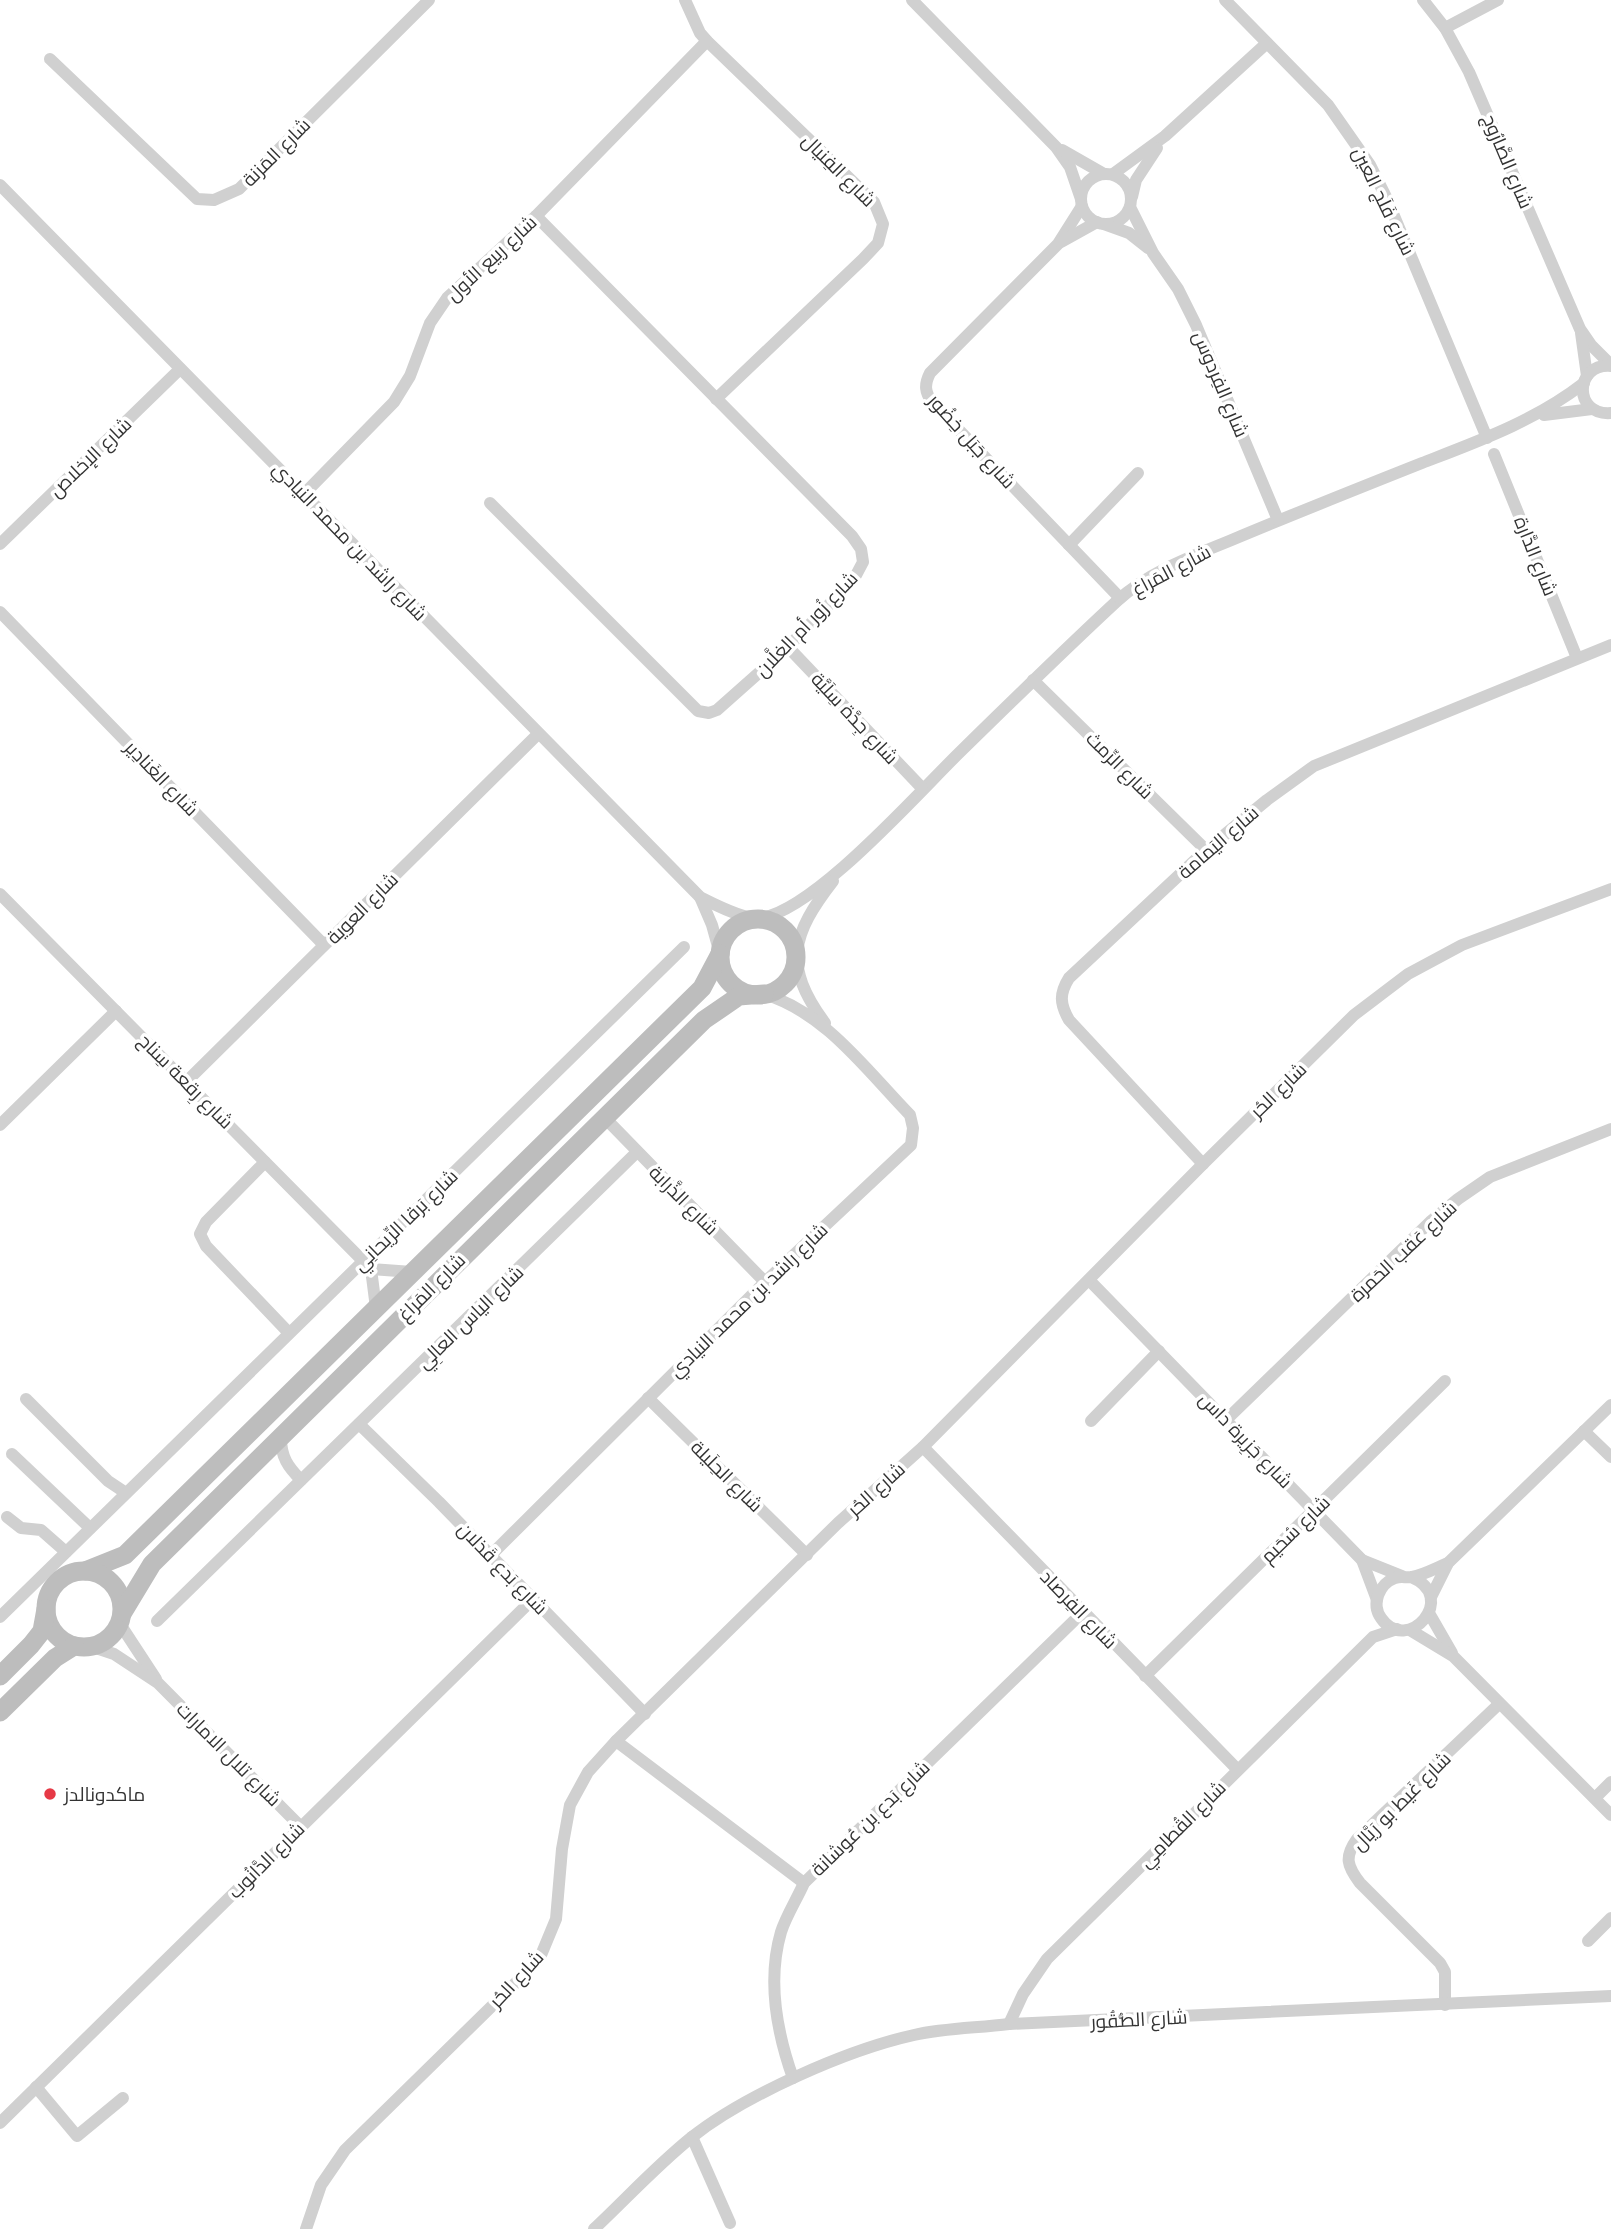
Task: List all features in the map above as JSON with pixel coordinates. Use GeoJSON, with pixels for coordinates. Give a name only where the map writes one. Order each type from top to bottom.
{"type":"FeatureCollection","features":[{"type":"Feature","properties":{"kind":"street","name":"شارع المَزنة"},"geometry":{"type":"LineString","coordinates":[[50,59],[197,199],[214,200],[239,188],[429,0]]}},
{"type":"Feature","properties":{"kind":"street","name":"شارع الفِنيال"},"geometry":{"type":"LineString","coordinates":[[685,0],[700,33],[707,41],[874,202],[883,224],[878,243],[863,259],[716,399]]}},
{"type":"Feature","properties":{"kind":"street"},"geometry":{"type":"LineString","coordinates":[[912,0],[1056,147],[1070,167],[1085,213],[1100,223],[1120,219],[1130,203],[1136,180],[1165,136]]}},
{"type":"Feature","properties":{"kind":"street","name":"شارع فَلَج العين"},"geometry":{"type":"LineString","coordinates":[[1225,0],[1328,105],[1370,165],[1387,199],[1487,438]]}},
{"type":"Feature","properties":{"kind":"street","name":"شارع الصَّارُوج"},"geometry":{"type":"LineString","coordinates":[[1423,0],[1445,28],[1469,72],[1580,329],[1611,366]]}},
{"type":"Feature","properties":{"kind":"street"},"geometry":{"type":"LineString","coordinates":[[1445,28],[1498,0]]}},
{"type":"Feature","properties":{"kind":"street","name":"شارع ربيع الأول"},"geometry":{"type":"LineString","coordinates":[[304,494],[394,402],[410,376],[430,323],[447,298],[536,216],[707,41]]}},
{"type":"Feature","properties":{"kind":"street"},"geometry":{"type":"LineString","coordinates":[[1081,203],[1082,191],[1090,179],[1108,174],[1138,158],[1267,43]]}},
{"type":"Feature","properties":{"kind":"street"},"geometry":{"type":"LineString","coordinates":[[1056,147],[1126,183],[1130,203]]}},
{"type":"Feature","properties":{"kind":"street","name":"شارع راشد بن محمد النيادي"},"geometry":{"type":"LineString","coordinates":[[0,186],[700,897],[724,909],[758,919]]}},
{"type":"Feature","properties":{"kind":"street","name":"شارع جَبَل خِضُور"},"geometry":{"type":"LineString","coordinates":[[1081,203],[1058,244],[930,373],[925,386],[926,393],[933,402],[1120,598]]}},
{"type":"Feature","properties":{"kind":"street","name":"شارع الفِردوس"},"geometry":{"type":"LineString","coordinates":[[1130,203],[1153,253],[1178,289],[1196,325],[1278,520]]}},
{"type":"Feature","properties":{"kind":"street","name":"شارع زُور أم الغلَّان"},"geometry":{"type":"LineString","coordinates":[[490,503],[698,711],[709,713],[717,710],[788,647],[854,579],[863,562],[861,549],[852,536],[536,216]]}},
{"type":"Feature","properties":{"kind":"street","name":"شارع الفِردوس"},"geometry":{"type":"LineString","coordinates":[[1100,223],[1129,233],[1153,253]]}},
{"type":"Feature","properties":{"kind":"street","name":"شارع جَبَل خِضُور"},"geometry":{"type":"LineString","coordinates":[[1058,244],[1100,223]]}},
{"type":"Feature","properties":{"kind":"street","name":"شارع الصَّارُوج"},"geometry":{"type":"LineString","coordinates":[[1580,329],[1584,397],[1601,411]]}},
{"type":"Feature","properties":{"kind":"street","name":"شارع المَراغ"},"geometry":{"type":"LineString","coordinates":[[758,919],[783,911],[801,901],[847,863],[1120,598],[1149,577],[1278,520],[1537,416],[1598,367],[1611,366]]}},
{"type":"Feature","properties":{"kind":"street","name":"شارع الإخلاص"},"geometry":{"type":"LineString","coordinates":[[0,544],[180,369]]}},
{"type":"Feature","properties":{"kind":"street"},"geometry":{"type":"LineString","coordinates":[[1601,411],[1611,424]]}},
{"type":"Feature","properties":{"kind":"street","name":"شارع المَراغ"},"geometry":{"type":"LineString","coordinates":[[1537,416],[1601,411]]}},
{"type":"Feature","properties":{"kind":"street","name":"شارع الدَّارة"},"geometry":{"type":"LineString","coordinates":[[1494,454],[1577,658]]}},
{"type":"Feature","properties":{"kind":"street"},"geometry":{"type":"LineString","coordinates":[[1069,545],[1138,473]]}},
{"type":"Feature","properties":{"kind":"street","name":"شارع الغَنادِير"},"geometry":{"type":"LineString","coordinates":[[0,611],[324,945]]}},
{"type":"Feature","properties":{"kind":"street","name":"شارع اليَمامة"},"geometry":{"type":"LineString","coordinates":[[1203,1164],[1069,1020],[1062,1008],[1061,998],[1062,988],[1069,978],[1206,850],[1314,766],[1611,645]]}},
{"type":"Feature","properties":{"kind":"street","name":"شارع جِدَّة سِلَيَّة"},"geometry":{"type":"LineString","coordinates":[[788,647],[922,788]]}},
{"type":"Feature","properties":{"kind":"street","name":"شارع الرِّمث"},"geometry":{"type":"LineString","coordinates":[[1034,680],[1206,850]]}},
{"type":"Feature","properties":{"kind":"street","name":"شارع العوية"},"geometry":{"type":"LineString","coordinates":[[186,1082],[538,734]]}},
{"type":"Feature","properties":{"kind":"street","name":"شارع المَراغ"},"geometry":{"type":"LineString","coordinates":[[796,960],[806,917],[847,863]]}},
{"type":"Feature","properties":{"kind":"street","name":"شارع الحُر"},"geometry":{"type":"LineString","coordinates":[[306,2229],[321,2185],[345,2150],[539,1960],[556,1919],[562,1849],[570,1805],[588,1772],[617,1741],[838,1523],[923,1447],[1203,1164],[1354,1016],[1408,974],[1462,945],[1611,889]]}},
{"type":"Feature","properties":{"kind":"street","name":"شارع رِقعة سِناح"},"geometry":{"type":"LineString","coordinates":[[0,894],[367,1265]]}},
{"type":"Feature","properties":{"kind":"street","name":"شارع راشد بن محمد النيادي"},"geometry":{"type":"LineString","coordinates":[[700,897],[720,954]]}},
{"type":"Feature","properties":{"kind":"street"},"geometry":{"type":"LineString","coordinates":[[758,919],[773,922],[786,931],[794,944],[796,960],[791,976],[779,988],[764,994],[750,994],[737,989],[727,980],[721,968],[720,954],[723,940],[732,929],[744,921],[758,919]]}},
{"type":"Feature","properties":{"kind":"street","name":"شارع بَرقا الرِّيحانِي"},"geometry":{"type":"LineString","coordinates":[[0,1616],[289,1333],[367,1265],[684,947]]}},
{"type":"Feature","properties":{"kind":"street","name":"شارع المَراغ"},"geometry":{"type":"LineString","coordinates":[[85,1571],[125,1555],[702,988],[720,954]]}},
{"type":"Feature","properties":{"kind":"street","name":"شارع راشد بن محمد النيادي"},"geometry":{"type":"LineString","coordinates":[[491,1555],[765,1282],[911,1145],[913,1128],[909,1115],[835,1037],[804,994],[796,960]]}},
{"type":"Feature","properties":{"kind":"street","name":"شارع المَراغ"},"geometry":{"type":"LineString","coordinates":[[121,1618],[152,1564],[604,1117],[704,1020],[739,996],[764,994]]}},
{"type":"Feature","properties":{"kind":"street","name":"شارع راشد بن محمد النيادي"},"geometry":{"type":"LineString","coordinates":[[764,994],[794,1005],[835,1037]]}},
{"type":"Feature","properties":{"kind":"street"},"geometry":{"type":"LineString","coordinates":[[0,1125],[116,1010]]}},
{"type":"Feature","properties":{"kind":"street","name":"شارع الذَّرابة"},"geometry":{"type":"LineString","coordinates":[[604,1117],[765,1282]]}},
{"type":"Feature","properties":{"kind":"street","name":"شارع عَقب الحَمرة"},"geometry":{"type":"LineString","coordinates":[[1226,1420],[1430,1222],[1458,1199],[1490,1177],[1611,1129]]}},
{"type":"Feature","properties":{"kind":"street","name":"شارع الياس العالِي"},"geometry":{"type":"LineString","coordinates":[[157,1621],[637,1152]]}},
{"type":"Feature","properties":{"kind":"street"},"geometry":{"type":"LineString","coordinates":[[265,1162],[206,1222],[200,1234],[206,1246],[289,1333]]}},
{"type":"Feature","properties":{"kind":"street"},"geometry":{"type":"LineString","coordinates":[[376,1308],[367,1265],[412,1272]]}},
{"type":"Feature","properties":{"kind":"street","name":"شارع جَزِيرة داس"},"geometry":{"type":"LineString","coordinates":[[1089,1280],[1362,1560],[1406,1577]]}},
{"type":"Feature","properties":{"kind":"street"},"geometry":{"type":"LineString","coordinates":[[1091,1421],[1159,1351]]}},
{"type":"Feature","properties":{"kind":"street","name":"شارع سُحَيم"},"geometry":{"type":"LineString","coordinates":[[1145,1676],[1445,1381]]}},
{"type":"Feature","properties":{"kind":"street","name":"شارع الحِلَيلة"},"geometry":{"type":"LineString","coordinates":[[648,1398],[807,1555]]}},
{"type":"Feature","properties":{"kind":"street"},"geometry":{"type":"LineString","coordinates":[[26,1399],[103,1476],[126,1493]]}},
{"type":"Feature","properties":{"kind":"street"},"geometry":{"type":"LineString","coordinates":[[1403,1630],[1425,1621],[1431,1597],[1448,1563],[1611,1405]]}},
{"type":"Feature","properties":{"kind":"street","name":"شارع بَدع قَذلان"},"geometry":{"type":"LineString","coordinates":[[359,1424],[645,1714]]}},
{"type":"Feature","properties":{"kind":"street"},"geometry":{"type":"LineString","coordinates":[[1584,1431],[1611,1457]]}},
{"type":"Feature","properties":{"kind":"street"},"geometry":{"type":"LineString","coordinates":[[281,1438],[281,1451],[289,1469]]}},
{"type":"Feature","properties":{"kind":"street","name":"شارع الفِرصاد"},"geometry":{"type":"LineString","coordinates":[[923,1447],[1237,1769]]}},
{"type":"Feature","properties":{"kind":"street"},"geometry":{"type":"LineString","coordinates":[[12,1454],[90,1528]]}},
{"type":"Feature","properties":{"kind":"street"},"geometry":{"type":"LineString","coordinates":[[254,1464],[276,1464],[289,1469],[301,1480]]}},
{"type":"Feature","properties":{"kind":"street"},"geometry":{"type":"LineString","coordinates":[[7,1517],[22,1528],[41,1530],[66,1552]]}},
{"type":"Feature","properties":{"kind":"street","name":"شارع جَزِيرة داس"},"geometry":{"type":"LineString","coordinates":[[1362,1560],[1378,1606]]}},
{"type":"Feature","properties":{"kind":"street"},"geometry":{"type":"LineString","coordinates":[[1373,1637],[1385,1584],[1448,1563]]}},
{"type":"Feature","properties":{"kind":"street"},"geometry":{"type":"LineString","coordinates":[[0,1676],[42,1631],[54,1586],[62,1578],[85,1571],[97,1573],[108,1579],[116,1588],[121,1599],[121,1618],[113,1634],[102,1643],[82,1646],[55,1658],[0,1712]]}},
{"type":"Feature","properties":{"kind":"street"},"geometry":{"type":"LineString","coordinates":[[1406,1577],[1423,1584],[1431,1597]]}},
{"type":"Feature","properties":{"kind":"street","name":"شارع الدَّانُوب"},"geometry":{"type":"LineString","coordinates":[[0,2123],[300,1825],[533,1599]]}},
{"type":"Feature","properties":{"kind":"street"},"geometry":{"type":"LineString","coordinates":[[1378,1606],[1382,1620],[1453,1657]]}},
{"type":"Feature","properties":{"kind":"street"},"geometry":{"type":"LineString","coordinates":[[46,1608],[54,1631],[63,1640],[82,1646]]}},
{"type":"Feature","properties":{"kind":"street","name":"شارع بَدع بن عُوشانة"},"geometry":{"type":"LineString","coordinates":[[793,2078],[778,2025],[776,1965],[781,1932],[804,1883],[1083,1612]]}},
{"type":"Feature","properties":{"kind":"street"},"geometry":{"type":"LineString","coordinates":[[1429,1613],[1453,1657],[1611,1815]]}},
{"type":"Feature","properties":{"kind":"street","name":"شارع تلال الامارات"},"geometry":{"type":"LineString","coordinates":[[121,1618],[158,1683]]}},
{"type":"Feature","properties":{"kind":"street","name":"شارع القُطامِي"},"geometry":{"type":"LineString","coordinates":[[1009,2024],[1023,1994],[1047,1959],[1237,1769],[1373,1637],[1403,1630]]}},
{"type":"Feature","properties":{"kind":"street","name":"شارع تلال الامارات"},"geometry":{"type":"LineString","coordinates":[[82,1646],[114,1654],[158,1683],[300,1825]]}},
{"type":"Feature","properties":{"kind":"street","name":"شارع غَيط بو رَيَّال"},"geometry":{"type":"LineString","coordinates":[[1445,2005],[1444,1972],[1440,1963],[1360,1882],[1349,1869],[1347,1856],[1357,1839],[1499,1704]]}},
{"type":"Feature","properties":{"kind":"street"},"geometry":{"type":"LineString","coordinates":[[617,1741],[804,1883]]}},
{"type":"Feature","properties":{"kind":"street"},"geometry":{"type":"LineString","coordinates":[[1595,1798],[1611,1782]]}},
{"type":"Feature","properties":{"kind":"street"},"geometry":{"type":"LineString","coordinates":[[1588,1941],[1611,1918]]}},
{"type":"Feature","properties":{"kind":"street","name":"شارع الصُّقُور"},"geometry":{"type":"LineString","coordinates":[[594,2229],[692,2137],[738,2107],[793,2078],[892,2040],[917,2034],[1009,2024],[1611,1996]]}},
{"type":"Feature","properties":{"kind":"street"},"geometry":{"type":"LineString","coordinates":[[36,2087],[77,2136],[123,2098]]}},
{"type":"Feature","properties":{"kind":"street"},"geometry":{"type":"LineString","coordinates":[[692,2137],[730,2222]]}},
{"type":"Feature","properties":{"kind":"place","name":"ماكدونالدز"},"geometry":{"type":"Point","coordinates":[50,1794]}}]}
